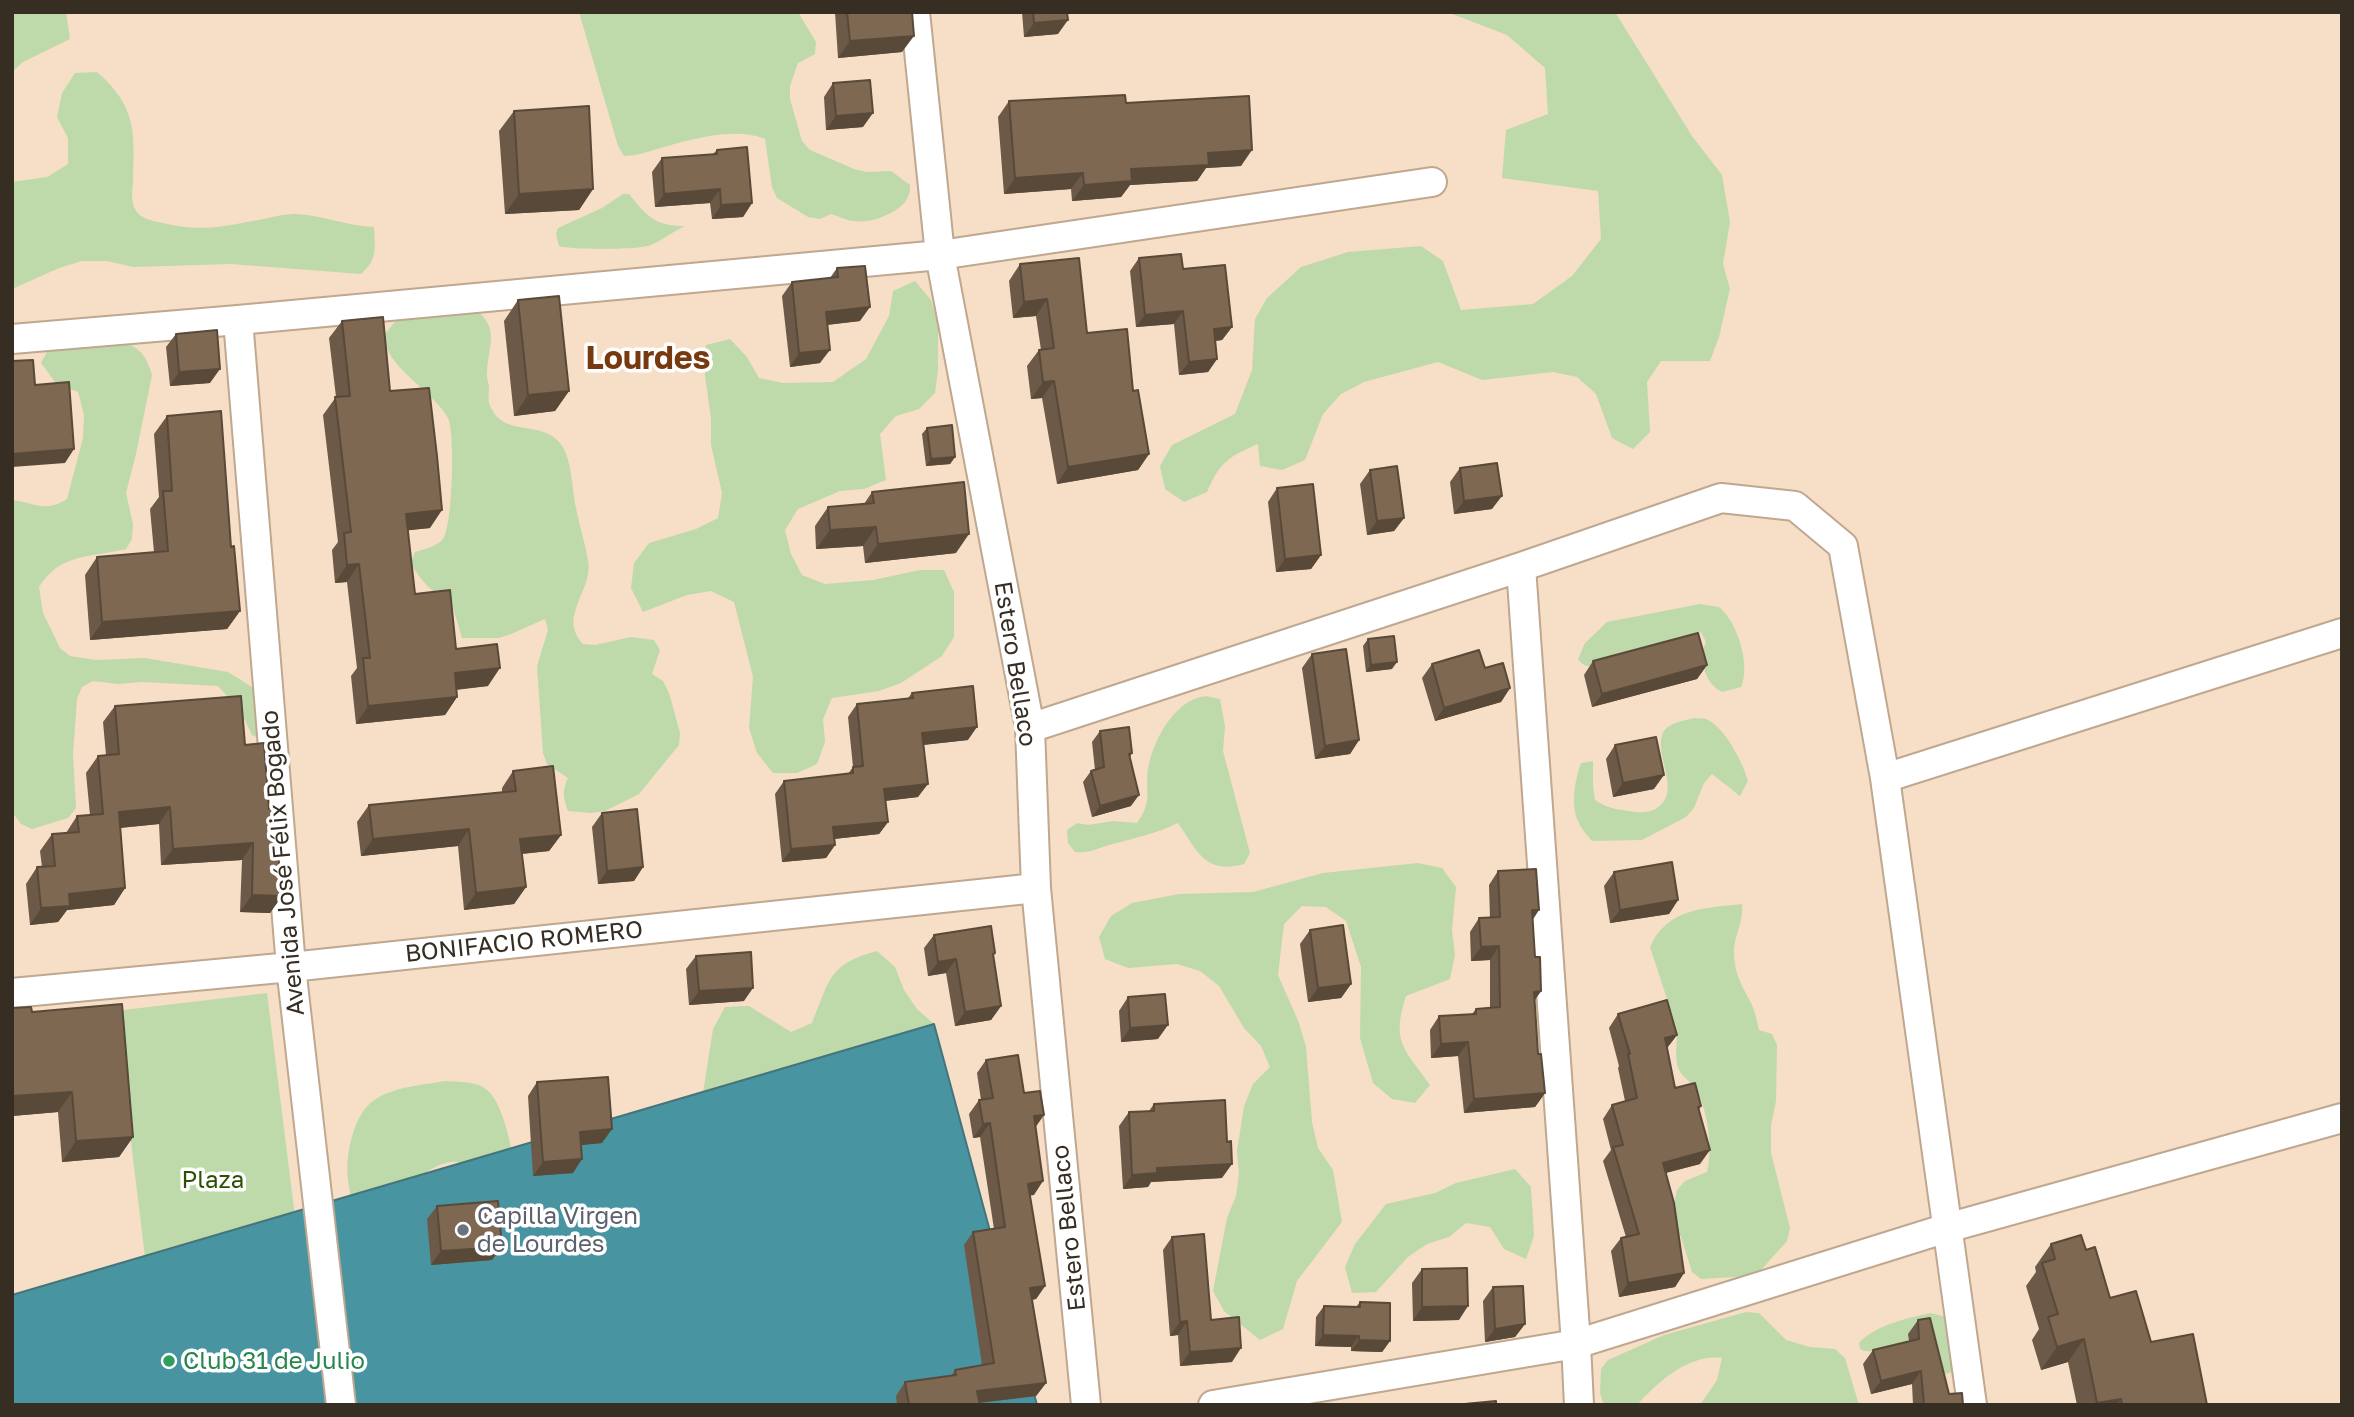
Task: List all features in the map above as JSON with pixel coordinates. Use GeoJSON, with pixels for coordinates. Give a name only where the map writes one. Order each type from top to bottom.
{"type":"FeatureCollection","features":[{"type":"Feature","properties":{"kind":"street","name":"Estero Bellaco"},"geometry":{"type":"LineString","coordinates":[[915,12],[940,255],[1030,728],[1036,888],[1086,1405]]}},
{"type":"Feature","properties":{"kind":"street"},"geometry":{"type":"LineString","coordinates":[[12,339],[940,255],[1432,182]]}},
{"type":"Feature","properties":{"kind":"street","name":"Avenida José Félix Bogado"},"geometry":{"type":"LineString","coordinates":[[238,320],[291,967],[341,1405]]}},
{"type":"Feature","properties":{"kind":"street"},"geometry":{"type":"LineString","coordinates":[[1030,728],[1521,567],[1721,498],[1795,506],[1843,546],[1885,778],[1972,1405]]}},
{"type":"Feature","properties":{"kind":"street"},"geometry":{"type":"LineString","coordinates":[[1521,567],[1576,1344],[1578,1405]]}},
{"type":"Feature","properties":{"kind":"street"},"geometry":{"type":"LineString","coordinates":[[1885,778],[2342,633]]}},
{"type":"Feature","properties":{"kind":"street","name":"BONIFACIO ROMERO"},"geometry":{"type":"LineString","coordinates":[[12,993],[291,967],[1036,888]]}},
{"type":"Feature","properties":{"kind":"street"},"geometry":{"type":"LineString","coordinates":[[1213,1405],[1576,1344],[1947,1228],[2342,1118]]}},
{"type":"Feature","properties":{"kind":"green space"},"geometry":{"type":"Polygon","coordinates":[[[12,12],[66,12],[70,39],[23,62],[12,72],[12,12]]]}},
{"type":"Feature","properties":{"kind":"green space"},"geometry":{"type":"Polygon","coordinates":[[[579,12],[798,12],[816,42],[815,54],[798,63],[790,86],[790,99],[802,141],[810,150],[854,169],[867,172],[891,171],[910,185],[908,197],[899,208],[868,221],[850,220],[831,214],[820,219],[808,217],[777,198],[772,187],[765,139],[750,135],[718,135],[624,156],[618,146],[579,12]]]}},
{"type":"Feature","properties":{"kind":"green space"},"geometry":{"type":"Polygon","coordinates":[[[1447,12],[1615,12],[1692,136],[1722,175],[1730,222],[1723,264],[1730,289],[1719,337],[1710,361],[1661,361],[1647,382],[1650,432],[1633,449],[1612,438],[1596,394],[1577,377],[1553,372],[1482,380],[1438,362],[1364,382],[1341,394],[1323,414],[1305,460],[1282,470],[1260,466],[1258,444],[1226,462],[1207,492],[1184,502],[1165,489],[1160,466],[1172,445],[1235,414],[1252,370],[1255,319],[1267,298],[1301,267],[1348,252],[1421,246],[1443,261],[1461,310],[1533,304],[1572,276],[1601,239],[1598,191],[1502,178],[1506,130],[1548,114],[1545,68],[1507,35],[1447,12]]]}},
{"type":"Feature","properties":{"kind":"green space"},"geometry":{"type":"Polygon","coordinates":[[[97,72],[119,96],[130,119],[134,146],[132,194],[135,209],[140,215],[176,226],[200,228],[295,214],[374,227],[374,253],[366,269],[361,274],[231,264],[133,267],[107,261],[82,261],[12,289],[12,182],[47,177],[68,164],[68,138],[57,117],[62,93],[75,73],[97,72]]]}},
{"type":"Feature","properties":{"kind":"green space"},"geometry":{"type":"Polygon","coordinates":[[[623,194],[629,194],[646,214],[658,222],[685,226],[644,247],[605,249],[559,246],[556,234],[558,228],[602,208],[623,194]]]}},
{"type":"Feature","properties":{"kind":"green space"},"geometry":{"type":"Polygon","coordinates":[[[915,281],[931,300],[938,324],[935,393],[919,409],[896,416],[880,434],[886,480],[864,489],[840,491],[798,509],[785,530],[791,554],[802,575],[825,584],[873,580],[920,570],[944,570],[954,592],[954,637],[942,656],[901,683],[879,691],[832,698],[823,719],[825,742],[817,764],[797,773],[773,773],[757,753],[749,728],[753,677],[734,602],[711,591],[687,595],[643,612],[631,588],[634,563],[649,543],[696,529],[718,518],[722,493],[711,445],[711,419],[704,368],[706,345],[730,339],[747,357],[759,378],[783,383],[833,382],[866,359],[889,316],[893,291],[915,281]]]}},
{"type":"Feature","properties":{"kind":"green space"},"geometry":{"type":"Polygon","coordinates":[[[471,306],[490,328],[487,374],[491,408],[497,417],[505,422],[551,435],[567,455],[588,560],[586,582],[575,613],[576,634],[583,644],[595,645],[631,637],[654,640],[660,650],[652,674],[663,681],[669,693],[680,733],[679,745],[639,794],[605,811],[568,811],[564,794],[568,778],[547,764],[543,753],[537,666],[548,630],[545,619],[499,638],[462,638],[452,604],[428,587],[411,563],[415,552],[443,539],[449,516],[452,441],[448,418],[441,407],[392,358],[384,335],[400,316],[471,306]]]}},
{"type":"Feature","properties":{"kind":"green space"},"geometry":{"type":"Polygon","coordinates":[[[95,340],[116,341],[132,346],[144,356],[152,375],[126,493],[133,524],[132,539],[126,549],[67,562],[48,576],[39,587],[43,613],[60,648],[70,656],[96,660],[145,658],[228,672],[271,699],[263,740],[252,735],[241,712],[218,686],[93,681],[82,687],[77,699],[73,754],[76,808],[68,818],[32,829],[21,824],[12,812],[12,500],[46,506],[67,499],[83,438],[84,415],[78,392],[55,382],[41,363],[47,352],[95,340]]]}},
{"type":"Feature","properties":{"kind":"green space"},"geometry":{"type":"Polygon","coordinates":[[[1700,604],[1719,607],[1737,633],[1744,667],[1741,687],[1722,692],[1711,683],[1703,663],[1706,642],[1701,632],[1600,666],[1585,665],[1578,659],[1585,643],[1607,622],[1700,604]]]}},
{"type":"Feature","properties":{"kind":"green space"},"geometry":{"type":"Polygon","coordinates":[[[1206,696],[1220,699],[1225,726],[1223,751],[1250,853],[1244,864],[1230,867],[1211,863],[1197,851],[1178,823],[1090,851],[1075,852],[1068,843],[1067,830],[1077,823],[1137,823],[1146,807],[1149,764],[1156,742],[1176,712],[1185,704],[1206,696]]]}},
{"type":"Feature","properties":{"kind":"green space"},"geometry":{"type":"Polygon","coordinates":[[[1694,718],[1713,723],[1732,746],[1748,781],[1740,796],[1712,774],[1704,783],[1694,808],[1686,817],[1642,840],[1592,841],[1580,826],[1575,809],[1575,785],[1581,763],[1593,761],[1595,800],[1620,810],[1652,810],[1664,801],[1667,793],[1662,735],[1671,725],[1694,718]]]}},
{"type":"Feature","properties":{"kind":"green space"},"geometry":{"type":"Polygon","coordinates":[[[1418,863],[1442,868],[1456,887],[1452,930],[1455,955],[1450,979],[1406,996],[1402,1012],[1400,1035],[1403,1044],[1430,1085],[1415,1103],[1392,1099],[1373,1083],[1360,1038],[1361,967],[1346,921],[1326,907],[1302,906],[1284,924],[1278,975],[1299,1023],[1306,1047],[1312,1122],[1318,1148],[1333,1170],[1342,1222],[1297,1281],[1283,1329],[1260,1340],[1224,1311],[1213,1291],[1227,1218],[1236,1196],[1239,1174],[1237,1151],[1244,1106],[1253,1084],[1270,1067],[1261,1046],[1244,1028],[1219,986],[1200,971],[1177,964],[1128,968],[1105,959],[1099,937],[1111,916],[1132,903],[1179,894],[1253,892],[1323,873],[1418,863]]]}},
{"type":"Feature","properties":{"kind":"green space"},"geometry":{"type":"Polygon","coordinates":[[[1742,904],[1734,960],[1759,1030],[1772,1034],[1777,1045],[1776,1101],[1771,1126],[1771,1153],[1790,1228],[1787,1241],[1761,1270],[1750,1276],[1701,1279],[1692,1272],[1681,1237],[1674,1227],[1674,1202],[1677,1190],[1685,1181],[1707,1172],[1710,1152],[1708,1131],[1697,1091],[1677,1065],[1676,1026],[1650,947],[1666,924],[1677,917],[1701,909],[1742,904]]]}},
{"type":"Feature","properties":{"kind":"green space"},"geometry":{"type":"Polygon","coordinates":[[[877,951],[895,967],[904,990],[917,1009],[934,1024],[914,1070],[701,1106],[713,1029],[725,1007],[749,1006],[791,1032],[812,1023],[828,985],[840,968],[861,956],[877,951]]]}},
{"type":"Feature","properties":{"kind":"green space","name":"Plaza"},"geometry":{"type":"Polygon","coordinates":[[[267,993],[304,1288],[151,1306],[115,1011],[267,993]]]}},
{"type":"Feature","properties":{"kind":"green space"},"geometry":{"type":"Polygon","coordinates":[[[445,1081],[474,1084],[491,1094],[503,1116],[519,1183],[468,1163],[451,1162],[440,1165],[416,1179],[359,1227],[347,1171],[349,1149],[360,1116],[366,1107],[381,1096],[407,1087],[445,1081]]]}},
{"type":"Feature","properties":{"kind":"green space"},"geometry":{"type":"Polygon","coordinates":[[[1515,1169],[1531,1187],[1534,1236],[1526,1259],[1504,1249],[1490,1227],[1466,1223],[1449,1237],[1427,1244],[1408,1257],[1376,1292],[1352,1293],[1345,1267],[1355,1244],[1386,1204],[1435,1193],[1456,1183],[1515,1169]]]}},
{"type":"Feature","properties":{"kind":"green space"},"geometry":{"type":"Polygon","coordinates":[[[1746,1312],[1759,1313],[1786,1340],[1810,1347],[1835,1349],[1845,1358],[1859,1405],[1700,1405],[1717,1380],[1722,1358],[1710,1358],[1686,1365],[1665,1378],[1638,1404],[1604,1405],[1600,1393],[1601,1369],[1608,1360],[1664,1335],[1746,1312]]]}},
{"type":"Feature","properties":{"kind":"green space"},"geometry":{"type":"Polygon","coordinates":[[[1930,1313],[1955,1319],[1961,1363],[1952,1372],[1946,1374],[1938,1364],[1860,1349],[1859,1343],[1874,1331],[1892,1323],[1930,1313]]]}},
{"type":"Feature","properties":{"kind":"water"},"geometry":{"type":"Polygon","coordinates":[[[934,1024],[1037,1405],[12,1405],[12,1295],[934,1024]]]}},
{"type":"Feature","properties":{"kind":"building"},"geometry":{"type":"Polygon","coordinates":[[[847,12],[912,12],[914,36],[850,41],[847,12]]]}},
{"type":"Feature","properties":{"kind":"building"},"geometry":{"type":"Polygon","coordinates":[[[1033,12],[1067,12],[1068,20],[1034,23],[1033,12]]]}},
{"type":"Feature","properties":{"kind":"building"},"geometry":{"type":"Polygon","coordinates":[[[870,80],[873,113],[836,116],[833,83],[870,80]]]}},
{"type":"Feature","properties":{"kind":"building"},"geometry":{"type":"Polygon","coordinates":[[[1125,95],[1126,103],[1249,96],[1252,150],[1208,153],[1209,165],[1131,169],[1132,181],[1084,185],[1083,173],[1015,178],[1009,101],[1125,95]]]}},
{"type":"Feature","properties":{"kind":"building"},"geometry":{"type":"Polygon","coordinates":[[[589,106],[593,189],[519,194],[514,111],[589,106]]]}},
{"type":"Feature","properties":{"kind":"building"},"geometry":{"type":"Polygon","coordinates":[[[747,147],[752,203],[721,205],[720,189],[664,194],[662,158],[717,154],[717,150],[747,147]]]}},
{"type":"Feature","properties":{"kind":"building"},"geometry":{"type":"Polygon","coordinates":[[[1181,254],[1183,269],[1225,265],[1232,327],[1214,329],[1217,359],[1189,362],[1183,311],[1145,315],[1139,258],[1181,254]]]}},
{"type":"Feature","properties":{"kind":"building"},"geometry":{"type":"Polygon","coordinates":[[[1079,258],[1087,333],[1127,329],[1133,391],[1138,390],[1149,454],[1068,467],[1054,381],[1043,382],[1039,350],[1054,348],[1047,299],[1024,302],[1020,264],[1079,258]]]}},
{"type":"Feature","properties":{"kind":"building"},"geometry":{"type":"Polygon","coordinates":[[[865,266],[870,307],[826,312],[830,350],[799,353],[792,282],[838,277],[837,268],[865,266]]]}},
{"type":"Feature","properties":{"kind":"building"},"geometry":{"type":"Polygon","coordinates":[[[559,296],[569,391],[528,395],[518,300],[559,296]]]}},
{"type":"Feature","properties":{"kind":"building"},"geometry":{"type":"Polygon","coordinates":[[[383,317],[390,391],[429,388],[437,456],[442,510],[406,514],[415,594],[450,590],[456,649],[497,644],[500,668],[455,673],[457,697],[368,706],[363,658],[370,658],[359,564],[347,565],[344,533],[351,532],[335,397],[350,396],[342,321],[383,317]]]}},
{"type":"Feature","properties":{"kind":"building"},"geometry":{"type":"Polygon","coordinates":[[[217,330],[220,369],[179,372],[176,334],[217,330]]]}},
{"type":"Feature","properties":{"kind":"building"},"geometry":{"type":"Polygon","coordinates":[[[33,360],[35,385],[69,382],[74,449],[12,454],[12,361],[33,360]]]}},
{"type":"Feature","properties":{"kind":"building"},"geometry":{"type":"Polygon","coordinates":[[[221,411],[231,547],[234,546],[240,611],[102,622],[97,557],[168,551],[163,491],[172,491],[167,416],[221,411]]]}},
{"type":"Feature","properties":{"kind":"building"},"geometry":{"type":"Polygon","coordinates":[[[952,425],[955,457],[931,459],[927,428],[952,425]]]}},
{"type":"Feature","properties":{"kind":"building"},"geometry":{"type":"Polygon","coordinates":[[[1497,463],[1502,496],[1464,501],[1460,468],[1497,463]]]}},
{"type":"Feature","properties":{"kind":"building"},"geometry":{"type":"Polygon","coordinates":[[[1397,466],[1404,518],[1377,521],[1370,470],[1397,466]]]}},
{"type":"Feature","properties":{"kind":"building"},"geometry":{"type":"Polygon","coordinates":[[[964,482],[969,534],[878,544],[876,527],[830,530],[828,507],[874,503],[872,492],[964,482]]]}},
{"type":"Feature","properties":{"kind":"building"},"geometry":{"type":"Polygon","coordinates":[[[1313,484],[1321,555],[1285,559],[1277,488],[1313,484]]]}},
{"type":"Feature","properties":{"kind":"building"},"geometry":{"type":"Polygon","coordinates":[[[1698,633],[1707,665],[1602,694],[1593,661],[1698,633]]]}},
{"type":"Feature","properties":{"kind":"building"},"geometry":{"type":"Polygon","coordinates":[[[1394,636],[1397,662],[1371,665],[1368,639],[1394,636]]]}},
{"type":"Feature","properties":{"kind":"building"},"geometry":{"type":"Polygon","coordinates":[[[1346,649],[1359,740],[1325,746],[1312,654],[1346,649]]]}},
{"type":"Feature","properties":{"kind":"building"},"geometry":{"type":"Polygon","coordinates":[[[1479,650],[1485,668],[1503,663],[1510,688],[1444,708],[1432,664],[1479,650]]]}},
{"type":"Feature","properties":{"kind":"building"},"geometry":{"type":"Polygon","coordinates":[[[973,686],[977,727],[922,733],[928,784],[884,789],[888,822],[833,827],[835,845],[791,849],[784,781],[853,773],[853,767],[863,766],[857,704],[913,698],[912,693],[973,686]]]}},
{"type":"Feature","properties":{"kind":"building"},"geometry":{"type":"Polygon","coordinates":[[[241,696],[245,745],[264,743],[269,809],[274,809],[282,896],[252,895],[253,843],[173,849],[170,807],[119,812],[125,888],[69,894],[70,906],[41,908],[37,867],[55,866],[52,834],[79,832],[77,816],[103,814],[98,756],[119,754],[115,706],[241,696]]]}},
{"type":"Feature","properties":{"kind":"building"},"geometry":{"type":"Polygon","coordinates":[[[1129,727],[1132,753],[1129,754],[1139,795],[1100,806],[1091,771],[1104,767],[1100,731],[1129,727]]]}},
{"type":"Feature","properties":{"kind":"building"},"geometry":{"type":"Polygon","coordinates":[[[1656,737],[1664,775],[1623,783],[1615,745],[1656,737]]]}},
{"type":"Feature","properties":{"kind":"building"},"geometry":{"type":"Polygon","coordinates":[[[553,766],[561,835],[520,839],[526,887],[476,893],[469,829],[373,839],[369,805],[516,791],[513,771],[553,766]]]}},
{"type":"Feature","properties":{"kind":"building"},"geometry":{"type":"Polygon","coordinates":[[[637,809],[643,867],[607,871],[602,813],[637,809]]]}},
{"type":"Feature","properties":{"kind":"building"},"geometry":{"type":"Polygon","coordinates":[[[1672,862],[1678,900],[1620,910],[1614,872],[1672,862]]]}},
{"type":"Feature","properties":{"kind":"building"},"geometry":{"type":"Polygon","coordinates":[[[1536,869],[1539,910],[1532,910],[1535,957],[1540,957],[1541,991],[1534,992],[1538,1054],[1541,1054],[1545,1093],[1474,1099],[1468,1042],[1441,1044],[1439,1016],[1476,1014],[1476,1009],[1500,1007],[1499,946],[1481,947],[1479,918],[1500,917],[1498,871],[1536,869]]]}},
{"type":"Feature","properties":{"kind":"building"},"geometry":{"type":"Polygon","coordinates":[[[1343,925],[1351,984],[1318,988],[1310,930],[1343,925]]]}},
{"type":"Feature","properties":{"kind":"building"},"geometry":{"type":"Polygon","coordinates":[[[991,926],[1001,1006],[965,1012],[956,959],[938,962],[934,935],[991,926]]]}},
{"type":"Feature","properties":{"kind":"building"},"geometry":{"type":"Polygon","coordinates":[[[751,952],[753,988],[699,991],[696,956],[751,952]]]}},
{"type":"Feature","properties":{"kind":"building"},"geometry":{"type":"Polygon","coordinates":[[[1165,994],[1168,1025],[1130,1028],[1128,997],[1165,994]]]}},
{"type":"Feature","properties":{"kind":"building"},"geometry":{"type":"Polygon","coordinates":[[[1667,1000],[1677,1035],[1665,1038],[1675,1088],[1695,1083],[1701,1106],[1698,1107],[1710,1150],[1663,1163],[1674,1203],[1684,1273],[1628,1283],[1621,1238],[1639,1234],[1613,1147],[1623,1145],[1612,1105],[1637,1098],[1630,1054],[1618,1014],[1667,1000]]]}},
{"type":"Feature","properties":{"kind":"building"},"geometry":{"type":"Polygon","coordinates":[[[122,1004],[133,1137],[76,1141],[72,1092],[12,1096],[12,1008],[31,1007],[32,1012],[122,1004]]]}},
{"type":"Feature","properties":{"kind":"building"},"geometry":{"type":"Polygon","coordinates":[[[1018,1055],[1024,1093],[1040,1091],[1044,1115],[1034,1116],[1043,1181],[1028,1184],[1045,1286],[1030,1288],[1046,1383],[977,1391],[980,1405],[909,1405],[905,1382],[956,1375],[955,1370],[994,1363],[973,1232],[1005,1227],[990,1123],[983,1124],[979,1100],[993,1098],[986,1060],[1018,1055]]]}},
{"type":"Feature","properties":{"kind":"building"},"geometry":{"type":"Polygon","coordinates":[[[608,1077],[612,1129],[580,1132],[582,1159],[543,1162],[537,1082],[608,1077]]]}},
{"type":"Feature","properties":{"kind":"building"},"geometry":{"type":"Polygon","coordinates":[[[1225,1100],[1227,1142],[1231,1141],[1232,1164],[1157,1168],[1157,1173],[1132,1175],[1129,1112],[1154,1111],[1154,1104],[1225,1100]]]}},
{"type":"Feature","properties":{"kind":"building"},"geometry":{"type":"Polygon","coordinates":[[[498,1201],[502,1247],[441,1251],[437,1206],[498,1201]]]}},
{"type":"Feature","properties":{"kind":"building"},"geometry":{"type":"Polygon","coordinates":[[[1204,1234],[1211,1320],[1239,1317],[1241,1348],[1190,1352],[1187,1321],[1180,1322],[1172,1237],[1204,1234]]]}},
{"type":"Feature","properties":{"kind":"building"},"geometry":{"type":"Polygon","coordinates":[[[2081,1235],[2086,1250],[2095,1247],[2110,1298],[2136,1291],[2151,1342],[2193,1334],[2207,1405],[2122,1405],[2121,1399],[2097,1403],[2084,1339],[2057,1347],[2048,1317],[2058,1314],[2042,1263],[2055,1259],[2051,1244],[2081,1235]]]}},
{"type":"Feature","properties":{"kind":"building"},"geometry":{"type":"Polygon","coordinates":[[[1467,1268],[1468,1306],[1422,1307],[1422,1269],[1467,1268]]]}},
{"type":"Feature","properties":{"kind":"building"},"geometry":{"type":"Polygon","coordinates":[[[1523,1286],[1525,1324],[1495,1329],[1493,1287],[1523,1286]]]}},
{"type":"Feature","properties":{"kind":"building"},"geometry":{"type":"Polygon","coordinates":[[[1360,1302],[1390,1303],[1390,1341],[1359,1340],[1359,1336],[1323,1335],[1324,1306],[1360,1307],[1360,1302]]]}},
{"type":"Feature","properties":{"kind":"building"},"geometry":{"type":"Polygon","coordinates":[[[1930,1318],[1949,1394],[1962,1393],[1963,1405],[1924,1405],[1921,1371],[1881,1381],[1873,1350],[1919,1339],[1918,1320],[1930,1318]]]}},
{"type":"Feature","properties":{"kind":"building"},"geometry":{"type":"Polygon","coordinates":[[[1496,1401],[1496,1405],[1454,1405],[1496,1401]]]}},
{"type":"Feature","properties":{"kind":"place","name":"Capilla Virgen de Lourdes"},"geometry":{"type":"Point","coordinates":[463,1230]}},
{"type":"Feature","properties":{"kind":"place","name":"Club 31 de Julio"},"geometry":{"type":"Point","coordinates":[169,1361]}},
{"type":"Feature","properties":{"kind":"district","name":"Lourdes"},"geometry":{"type":"Point","coordinates":[648,359]}}]}
